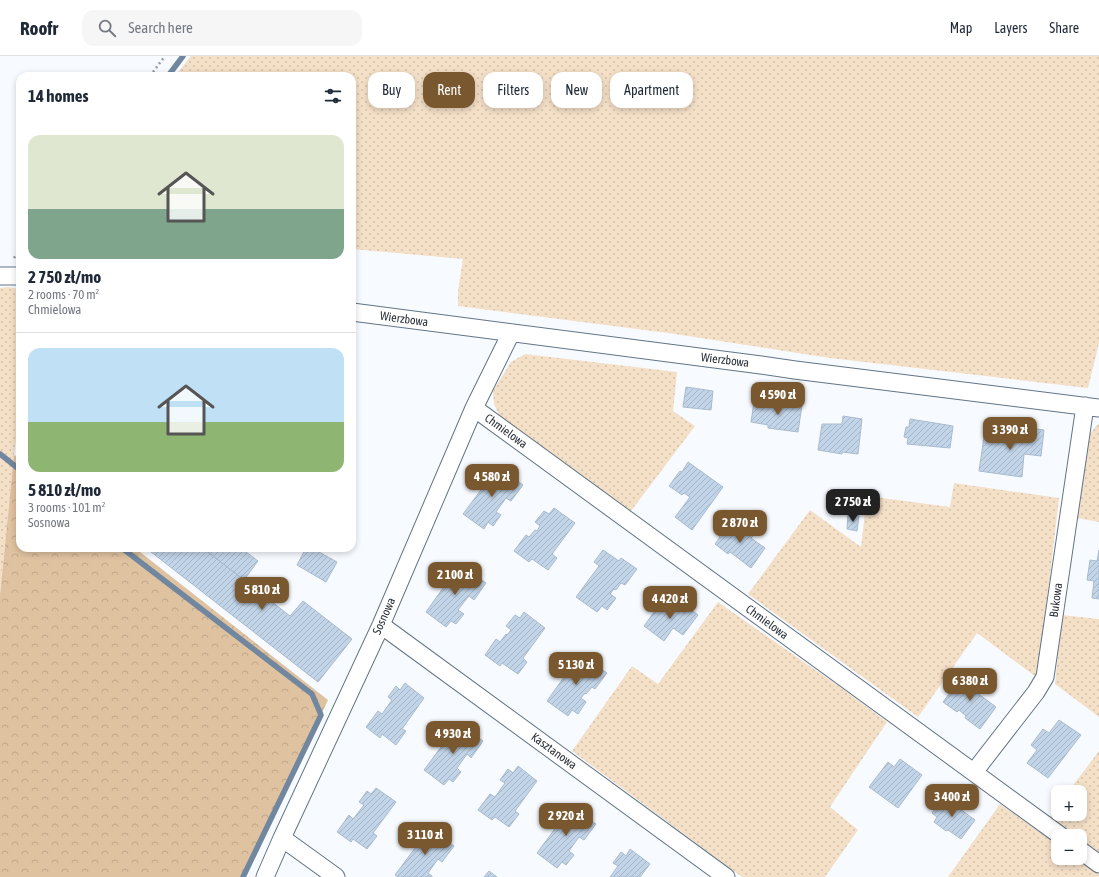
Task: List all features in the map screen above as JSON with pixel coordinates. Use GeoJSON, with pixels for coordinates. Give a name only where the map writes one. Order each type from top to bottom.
{"type":"FeatureCollection","features":[{"type":"Feature","properties":{"kind":"street"},"geometry":{"type":"LineString","coordinates":[[0,276],[16,276]]}},
{"type":"Feature","properties":{"kind":"street","name":"Wierzbowa"},"geometry":{"type":"LineString","coordinates":[[356,313],[1092,407]]}},
{"type":"Feature","properties":{"kind":"street","name":"Sosnowa"},"geometry":{"type":"LineString","coordinates":[[265,877],[381,625],[474,408],[511,333]]}},
{"type":"Feature","properties":{"kind":"street","name":"Bukowa"},"geometry":{"type":"LineString","coordinates":[[974,772],[1036,692],[1045,677],[1092,407]]}},
{"type":"Feature","properties":{"kind":"street","name":"Chmielowa"},"geometry":{"type":"LineString","coordinates":[[474,408],[1051,829]]}},
{"type":"Feature","properties":{"kind":"street","name":"Kasztanowa"},"geometry":{"type":"LineString","coordinates":[[381,625],[726,877]]}},
{"type":"Feature","properties":{"kind":"street"},"geometry":{"type":"LineString","coordinates":[[282,838],[336,877]]}},
{"type":"Feature","properties":{"kind":"street"},"geometry":{"type":"LineString","coordinates":[[1087,855],[1099,864]]}},
{"type":"Feature","properties":{"kind":"path"},"geometry":{"type":"LineString","coordinates":[[153,72],[165,56]]}},
{"type":"Feature","properties":{"kind":"shaded area"},"geometry":{"type":"Polygon","coordinates":[[[191,56],[1099,56],[1099,343],[1088,388],[830,358],[668,333],[458,306],[458,291],[463,259],[356,249],[356,72],[178,72],[191,56]]]}},
{"type":"Feature","properties":{"kind":"shaded area"},"geometry":{"type":"Polygon","coordinates":[[[0,288],[16,288],[16,440],[0,595],[0,288]]]}},
{"type":"Feature","properties":{"kind":"shaded area"},"geometry":{"type":"Polygon","coordinates":[[[525,354],[677,372],[673,411],[695,426],[631,511],[499,415],[494,404],[493,391],[511,362],[525,354]]]}},
{"type":"Feature","properties":{"kind":"shaded area"},"geometry":{"type":"Polygon","coordinates":[[[1099,424],[1099,522],[1077,518],[1090,434],[1099,424]]]}},
{"type":"Feature","properties":{"kind":"shaded area"},"geometry":{"type":"Polygon","coordinates":[[[954,483],[1059,498],[1036,677],[977,633],[918,717],[748,594],[810,510],[861,547],[867,496],[950,507],[954,483]]]}},
{"type":"Feature","properties":{"kind":"shaded area"},"geometry":{"type":"Polygon","coordinates":[[[718,602],[887,722],[830,807],[858,830],[825,877],[742,877],[572,751],[632,666],[658,684],[718,602]]]}},
{"type":"Feature","properties":{"kind":"shaded area"},"geometry":{"type":"Polygon","coordinates":[[[1062,615],[1099,619],[1099,717],[1055,684],[1062,615]]]}},
{"type":"Feature","properties":{"kind":"shaded area"},"geometry":{"type":"Polygon","coordinates":[[[1099,751],[1099,854],[1087,845],[1087,829],[1064,829],[1053,821],[1087,821],[1087,785],[1073,785],[1099,751]]]}},
{"type":"Feature","properties":{"kind":"shaded area"},"geometry":{"type":"Polygon","coordinates":[[[1000,804],[1051,840],[1051,865],[1085,865],[1099,875],[1099,877],[948,877],[1000,804]]]}},
{"type":"Feature","properties":{"kind":"green space"},"geometry":{"type":"Polygon","coordinates":[[[14,455],[16,456],[16,552],[140,552],[328,700],[246,877],[0,877],[0,595],[14,455]]]}},
{"type":"Feature","properties":{"kind":"building"},"geometry":{"type":"Polygon","coordinates":[[[686,387],[713,391],[711,410],[683,407],[686,387]]]}},
{"type":"Feature","properties":{"kind":"building"},"geometry":{"type":"Polygon","coordinates":[[[771,401],[802,405],[798,432],[768,428],[768,425],[751,422],[754,402],[771,404],[771,401]]]}},
{"type":"Feature","properties":{"kind":"building"},"geometry":{"type":"Polygon","coordinates":[[[843,416],[862,419],[858,454],[842,452],[842,454],[818,450],[822,424],[842,424],[843,416]]]}},
{"type":"Feature","properties":{"kind":"building"},"geometry":{"type":"Polygon","coordinates":[[[910,419],[953,426],[950,448],[907,444],[908,438],[904,437],[906,427],[909,427],[910,419]]]}},
{"type":"Feature","properties":{"kind":"building"},"geometry":{"type":"Polygon","coordinates":[[[1021,427],[1044,430],[1041,456],[1024,454],[1022,477],[979,471],[985,430],[1020,434],[1021,427]]]}},
{"type":"Feature","properties":{"kind":"building"},"geometry":{"type":"Polygon","coordinates":[[[688,462],[723,487],[692,530],[675,517],[690,497],[684,493],[682,495],[669,486],[680,471],[682,472],[688,462]]]}},
{"type":"Feature","properties":{"kind":"building"},"geometry":{"type":"Polygon","coordinates":[[[491,466],[507,478],[509,475],[523,485],[511,501],[506,498],[496,512],[501,515],[493,526],[488,522],[484,529],[463,514],[486,483],[481,480],[491,466]]]}},
{"type":"Feature","properties":{"kind":"building"},"geometry":{"type":"Polygon","coordinates":[[[554,508],[575,523],[552,554],[557,558],[548,570],[532,559],[529,562],[514,551],[526,535],[529,537],[535,530],[537,531],[540,526],[535,522],[544,511],[549,514],[554,508]]]}},
{"type":"Feature","properties":{"kind":"building"},"geometry":{"type":"Polygon","coordinates":[[[848,515],[859,516],[857,531],[847,529],[848,515]]]}},
{"type":"Feature","properties":{"kind":"building"},"geometry":{"type":"Polygon","coordinates":[[[732,521],[753,536],[751,538],[765,548],[751,568],[730,552],[728,554],[715,544],[720,537],[718,535],[724,527],[726,528],[732,521]]]}},
{"type":"Feature","properties":{"kind":"building"},"geometry":{"type":"Polygon","coordinates":[[[603,550],[619,561],[621,558],[637,569],[625,585],[621,583],[616,590],[614,589],[610,594],[616,598],[607,610],[602,606],[597,612],[576,597],[599,566],[594,562],[603,550]]]}},
{"type":"Feature","properties":{"kind":"building"},"geometry":{"type":"Polygon","coordinates":[[[1099,550],[1099,599],[1092,598],[1094,581],[1087,580],[1090,560],[1097,561],[1099,550]]]}},
{"type":"Feature","properties":{"kind":"building"},"geometry":{"type":"Polygon","coordinates":[[[151,552],[208,552],[290,616],[303,601],[352,639],[318,682],[151,552]]]}},
{"type":"Feature","properties":{"kind":"building"},"geometry":{"type":"Polygon","coordinates":[[[208,552],[246,552],[258,561],[244,580],[208,552]]]}},
{"type":"Feature","properties":{"kind":"building"},"geometry":{"type":"Polygon","coordinates":[[[304,552],[319,552],[337,562],[326,582],[297,565],[304,552]]]}},
{"type":"Feature","properties":{"kind":"building"},"geometry":{"type":"Polygon","coordinates":[[[453,564],[469,576],[471,573],[486,583],[474,600],[469,596],[458,610],[464,614],[456,624],[451,621],[446,627],[426,612],[448,581],[443,578],[453,564]]]}},
{"type":"Feature","properties":{"kind":"building"},"geometry":{"type":"Polygon","coordinates":[[[664,598],[684,613],[688,607],[698,615],[683,635],[673,628],[664,641],[644,626],[664,598]]]}},
{"type":"Feature","properties":{"kind":"building"},"geometry":{"type":"Polygon","coordinates":[[[524,612],[545,628],[523,658],[527,662],[518,674],[502,663],[500,666],[485,655],[496,639],[500,642],[511,630],[506,626],[515,615],[520,618],[524,612]]]}},
{"type":"Feature","properties":{"kind":"building"},"geometry":{"type":"Polygon","coordinates":[[[574,654],[590,666],[592,663],[607,673],[595,689],[592,687],[581,698],[586,702],[578,714],[572,710],[568,716],[547,701],[569,670],[564,667],[574,654]]]}},
{"type":"Feature","properties":{"kind":"building"},"geometry":{"type":"Polygon","coordinates":[[[964,674],[978,684],[973,690],[996,707],[980,729],[965,718],[966,716],[959,710],[957,712],[943,702],[964,674]]]}},
{"type":"Feature","properties":{"kind":"building"},"geometry":{"type":"Polygon","coordinates":[[[405,683],[424,698],[402,729],[406,731],[396,745],[382,734],[380,738],[366,727],[378,711],[382,714],[392,700],[388,697],[396,686],[400,690],[405,683]]]}},
{"type":"Feature","properties":{"kind":"building"},"geometry":{"type":"Polygon","coordinates":[[[1059,720],[1081,735],[1048,778],[1027,763],[1037,750],[1031,745],[1043,729],[1049,733],[1059,720]]]}},
{"type":"Feature","properties":{"kind":"building"},"geometry":{"type":"Polygon","coordinates":[[[453,724],[467,734],[469,731],[483,741],[471,758],[467,754],[457,768],[461,772],[453,782],[449,779],[444,785],[424,770],[447,739],[443,737],[453,724]]]}},
{"type":"Feature","properties":{"kind":"building"},"geometry":{"type":"Polygon","coordinates":[[[900,759],[922,775],[898,808],[869,787],[888,762],[894,767],[900,759]]]}},
{"type":"Feature","properties":{"kind":"building"},"geometry":{"type":"Polygon","coordinates":[[[518,766],[537,781],[515,811],[519,814],[509,827],[495,817],[492,820],[478,810],[490,794],[495,797],[505,783],[500,780],[508,769],[513,773],[518,766]]]}},
{"type":"Feature","properties":{"kind":"building"},"geometry":{"type":"Polygon","coordinates":[[[376,788],[396,802],[373,833],[377,836],[367,849],[353,839],[351,842],[337,832],[349,815],[353,819],[364,805],[359,802],[367,791],[371,794],[376,788]]]}},
{"type":"Feature","properties":{"kind":"building"},"geometry":{"type":"Polygon","coordinates":[[[945,795],[953,801],[952,803],[975,820],[961,839],[948,830],[946,831],[934,822],[937,817],[932,813],[945,795]]]}},
{"type":"Feature","properties":{"kind":"building"},"geometry":{"type":"Polygon","coordinates":[[[566,807],[580,817],[582,814],[596,824],[584,840],[579,837],[569,851],[574,855],[566,865],[562,862],[557,868],[537,853],[560,822],[556,820],[566,807]]]}},
{"type":"Feature","properties":{"kind":"building"},"geometry":{"type":"Polygon","coordinates":[[[424,828],[438,838],[440,836],[454,846],[442,862],[438,859],[428,873],[432,877],[398,877],[395,875],[418,844],[414,842],[424,828]]]}},
{"type":"Feature","properties":{"kind":"building"},"geometry":{"type":"Polygon","coordinates":[[[630,849],[650,864],[640,877],[610,877],[618,866],[613,863],[621,852],[626,856],[630,849]]]}},
{"type":"Feature","properties":{"kind":"building"},"geometry":{"type":"Polygon","coordinates":[[[489,871],[497,877],[484,877],[489,871]]]}},
{"type":"Feature","properties":{"kind":"waterway"},"geometry":{"type":"LineString","coordinates":[[171,72],[183,56]]}},
{"type":"Feature","properties":{"kind":"waterway"},"geometry":{"type":"LineString","coordinates":[[0,454],[16,467]]}},
{"type":"Feature","properties":{"kind":"waterway"},"geometry":{"type":"LineString","coordinates":[[127,552],[312,694],[321,715],[243,877]]}}]}
